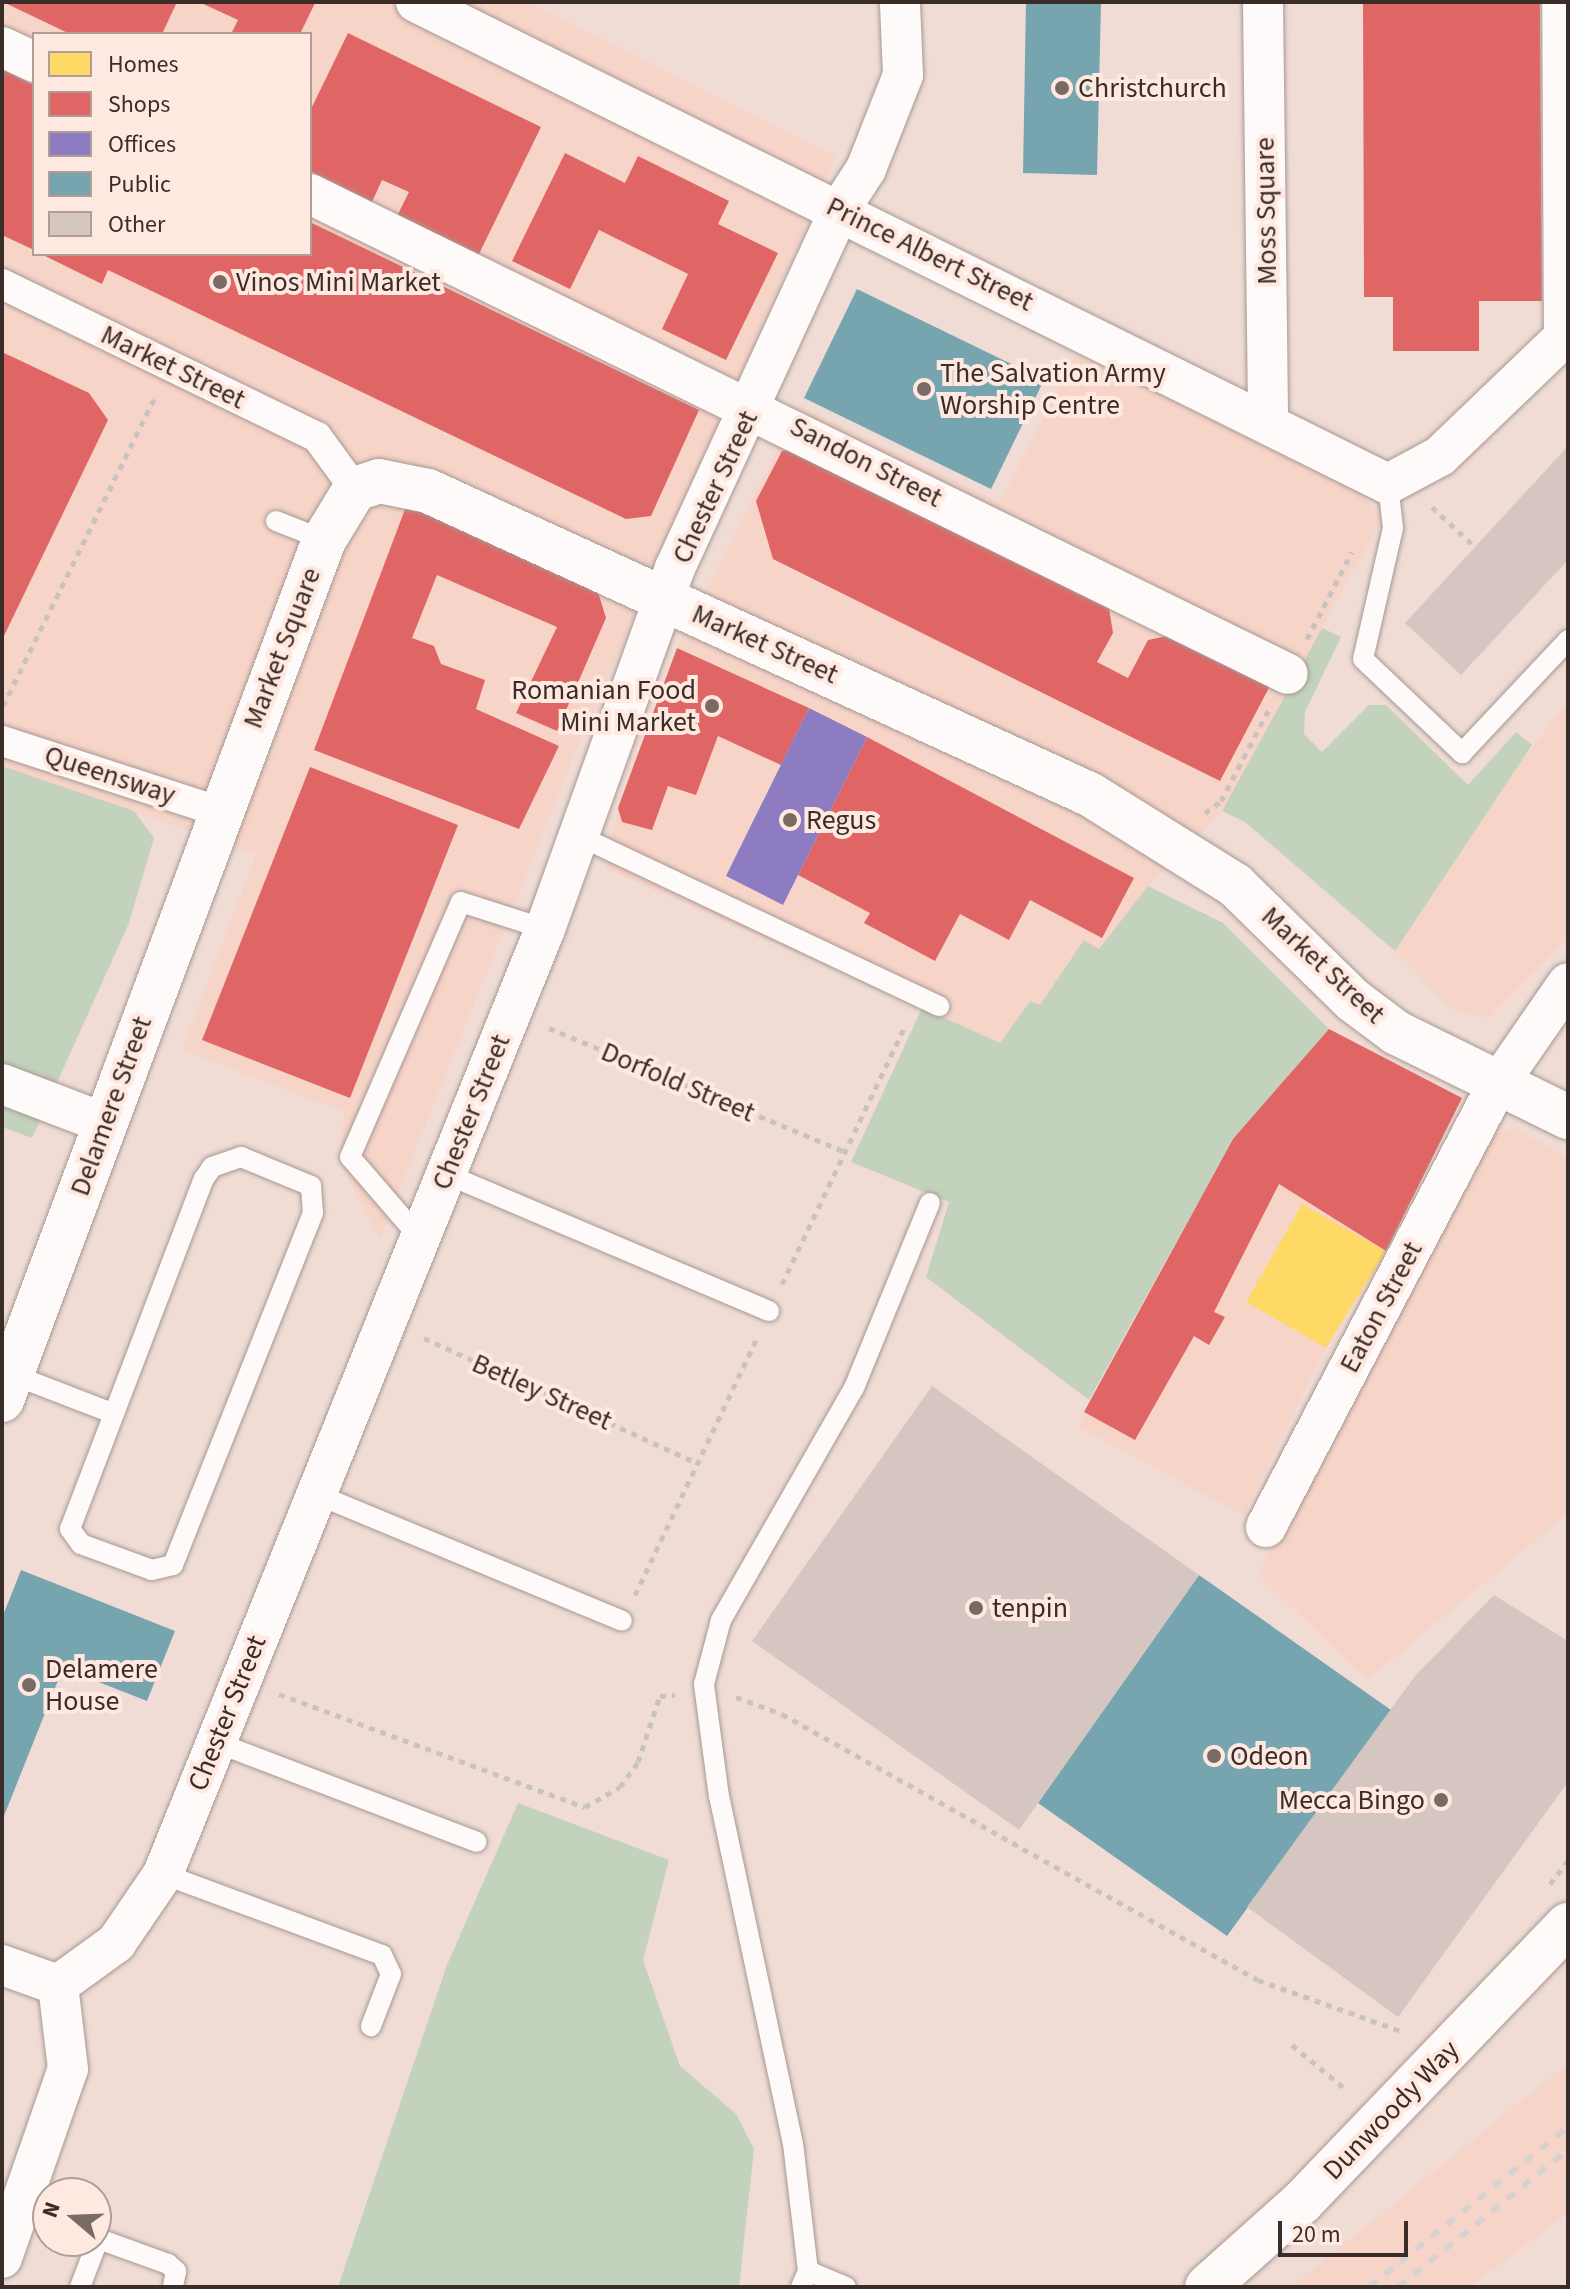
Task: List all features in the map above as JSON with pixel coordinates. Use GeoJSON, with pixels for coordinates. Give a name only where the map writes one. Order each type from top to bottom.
{"type":"FeatureCollection","features":[{"type":"Feature","properties":{"kind":"street","name":"Prince Albert Street"},"geometry":{"type":"LineString","coordinates":[[416,2],[1268,421],[1388,484]]}},
{"type":"Feature","properties":{"kind":"street","name":"Chester Street"},"geometry":{"type":"LineString","coordinates":[[58,1985],[116,1943],[163,1874],[545,929],[575,834],[667,599],[840,209],[866,169],[903,75],[900,2]]}},
{"type":"Feature","properties":{"kind":"street","name":"Moss Square"},"geometry":{"type":"LineString","coordinates":[[1263,2],[1268,421]]}},
{"type":"Feature","properties":{"kind":"street"},"geometry":{"type":"LineString","coordinates":[[1388,484],[1440,456],[1564,337],[1562,2]]}},
{"type":"Feature","properties":{"kind":"street"},"geometry":{"type":"LineString","coordinates":[[2,47],[32,61]]}},
{"type":"Feature","properties":{"kind":"street","name":"Sandon Street"},"geometry":{"type":"LineString","coordinates":[[312,195],[753,405],[1288,674]]}},
{"type":"Feature","properties":{"kind":"street","name":"Market Street"},"geometry":{"type":"LineString","coordinates":[[2,284],[317,437],[355,489],[405,481],[1091,795],[1189,853],[1272,916],[1354,1001],[1496,1087],[1568,1117]]}},
{"type":"Feature","properties":{"kind":"street","name":"Market Square"},"geometry":{"type":"LineString","coordinates":[[218,811],[324,540],[355,489]]}},
{"type":"Feature","properties":{"kind":"street","name":"Queensway"},"geometry":{"type":"LineString","coordinates":[[2,741],[218,811]]}},
{"type":"Feature","properties":{"kind":"street","name":"Delamere Street"},"geometry":{"type":"LineString","coordinates":[[7,1387],[218,811]]}},
{"type":"Feature","properties":{"kind":"street","name":"Eaton Street"},"geometry":{"type":"LineString","coordinates":[[1266,1527],[1496,1087],[1568,983]]}},
{"type":"Feature","properties":{"kind":"street"},"geometry":{"type":"LineString","coordinates":[[2,1084],[104,1123]]}},
{"type":"Feature","properties":{"kind":"street","name":"Dunwoody Way"},"geometry":{"type":"LineString","coordinates":[[1207,2287],[1302,2202],[1568,1925]]}},
{"type":"Feature","properties":{"kind":"street"},"geometry":{"type":"LineString","coordinates":[[2,1965],[58,1985],[68,2069],[42,2177]]}},
{"type":"Feature","properties":{"kind":"street"},"geometry":{"type":"LineString","coordinates":[[2,2258],[32,2201]]}},
{"type":"Feature","properties":{"kind":"lane"},"geometry":{"type":"LineString","coordinates":[[1388,484],[1393,528],[1363,659],[1462,753],[1568,640]]}},
{"type":"Feature","properties":{"kind":"lane"},"geometry":{"type":"LineString","coordinates":[[276,521],[324,540]]}},
{"type":"Feature","properties":{"kind":"lane"},"geometry":{"type":"LineString","coordinates":[[575,834],[939,1006]]}},
{"type":"Feature","properties":{"kind":"lane"},"geometry":{"type":"LineString","coordinates":[[420,1238],[350,1157],[461,902],[545,929]]}},
{"type":"Feature","properties":{"kind":"lane"},"geometry":{"type":"LineString","coordinates":[[241,1157],[311,1186],[313,1213],[167,1569],[72,1540],[112,1413],[212,1167],[241,1157]]}},
{"type":"Feature","properties":{"kind":"lane"},"geometry":{"type":"LineString","coordinates":[[446,1174],[769,1311]]}},
{"type":"Feature","properties":{"kind":"lane"},"geometry":{"type":"LineString","coordinates":[[846,2287],[805,2279],[793,2144],[719,1797],[705,1693],[721,1620],[854,1388],[930,1203]]}},
{"type":"Feature","properties":{"kind":"lane"},"geometry":{"type":"LineString","coordinates":[[7,1387],[112,1413]]}},
{"type":"Feature","properties":{"kind":"lane"},"geometry":{"type":"LineString","coordinates":[[316,1494],[622,1621]]}},
{"type":"Feature","properties":{"kind":"lane"},"geometry":{"type":"LineString","coordinates":[[215,1742],[477,1842]]}},
{"type":"Feature","properties":{"kind":"lane"},"geometry":{"type":"LineString","coordinates":[[163,1874],[382,1955],[391,1974],[371,2026]]}},
{"type":"Feature","properties":{"kind":"lane"},"geometry":{"type":"LineString","coordinates":[[112,2244],[168,2264],[176,2271],[173,2287]]}},
{"type":"Feature","properties":{"kind":"lane"},"geometry":{"type":"LineString","coordinates":[[80,2287],[91,2257]]}},
{"type":"Feature","properties":{"kind":"path"},"geometry":{"type":"LineString","coordinates":[[2,707],[171,366]]}},
{"type":"Feature","properties":{"kind":"path"},"geometry":{"type":"LineString","coordinates":[[1388,484],[1430,506],[1475,547]]}},
{"type":"Feature","properties":{"kind":"path","name":"Dorfold Street"},"geometry":{"type":"LineString","coordinates":[[511,1012],[845,1152]]}},
{"type":"Feature","properties":{"kind":"path","name":"Betley Street"},"geometry":{"type":"LineString","coordinates":[[386,1321],[697,1463]]}},
{"type":"Feature","properties":{"kind":"path"},"geometry":{"type":"LineString","coordinates":[[241,1680],[585,1807],[620,1787],[638,1762],[660,1696],[726,1693],[782,1714],[1258,1980],[1447,2051]]}},
{"type":"Feature","properties":{"kind":"path"},"geometry":{"type":"LineString","coordinates":[[1292,2045],[1356,2096]]}},
{"type":"Feature","properties":{"kind":"shaded area"},"geometry":{"type":"Polygon","coordinates":[[[2,2],[529,2],[836,156],[578,745],[380,1238],[340,1163],[344,1112],[182,1050],[256,854],[2,766],[2,2]]]}},
{"type":"Feature","properties":{"kind":"shaded area"},"geometry":{"type":"Polygon","coordinates":[[[1076,355],[1350,485],[1383,517],[1222,811],[1148,886],[1099,949],[1084,940],[1040,1005],[1029,1001],[1000,1043],[605,868],[618,808],[677,648],[799,406],[1000,502],[1076,355]]]}},
{"type":"Feature","properties":{"kind":"shaded area"},"geometry":{"type":"Polygon","coordinates":[[[1568,702],[1568,938],[1489,1018],[1451,1009],[1395,951],[1484,809],[1568,702]]]}},
{"type":"Feature","properties":{"kind":"shaded area"},"geometry":{"type":"Polygon","coordinates":[[[1329,1029],[1462,1098],[1386,1251],[1302,1204],[1246,1302],[1326,1348],[1244,1515],[1078,1427],[1233,1139],[1329,1029]]]}},
{"type":"Feature","properties":{"kind":"shaded area"},"geometry":{"type":"Polygon","coordinates":[[[1515,1128],[1568,1158],[1568,1513],[1367,1680],[1258,1574],[1495,1134],[1515,1128]]]}},
{"type":"Feature","properties":{"kind":"shaded area"},"geometry":{"type":"Polygon","coordinates":[[[1568,2063],[1568,2213],[1470,2287],[1291,2287],[1568,2063]]]}},
{"type":"Feature","properties":{"kind":"green space"},"geometry":{"type":"Polygon","coordinates":[[[1322,628],[1341,637],[1305,712],[1304,734],[1322,752],[1369,705],[1386,705],[1468,785],[1516,732],[1532,745],[1395,951],[1245,822],[1222,811],[1322,628]]]}},
{"type":"Feature","properties":{"kind":"green space"},"geometry":{"type":"Polygon","coordinates":[[[2,766],[134,811],[154,838],[129,923],[32,1138],[2,1127],[2,766]]]}},
{"type":"Feature","properties":{"kind":"green space"},"geometry":{"type":"Polygon","coordinates":[[[1148,886],[1223,923],[1329,1029],[1233,1139],[1089,1400],[926,1277],[949,1202],[851,1162],[922,1008],[1000,1043],[1030,1001],[1040,1005],[1084,940],[1099,949],[1148,886]]]}},
{"type":"Feature","properties":{"kind":"green space"},"geometry":{"type":"Polygon","coordinates":[[[518,1803],[669,1860],[643,1960],[680,2066],[736,2114],[754,2149],[739,2287],[338,2287],[447,1965],[518,1803]]]}},
{"type":"Feature","properties":{"kind":"building: Homes"},"geometry":{"type":"Polygon","coordinates":[[[1302,1204],[1386,1251],[1326,1348],[1246,1302],[1302,1204]]]}},
{"type":"Feature","properties":{"kind":"building: Shops"},"geometry":{"type":"Polygon","coordinates":[[[3,2],[177,2],[163,32],[66,32],[3,2]]]}},
{"type":"Feature","properties":{"kind":"building: Shops"},"geometry":{"type":"Polygon","coordinates":[[[199,2],[315,3],[301,32],[232,32],[238,20],[199,2]]]}},
{"type":"Feature","properties":{"kind":"building: Shops"},"geometry":{"type":"Polygon","coordinates":[[[1363,2],[1540,2],[1542,301],[1479,301],[1479,351],[1393,351],[1393,297],[1364,297],[1363,2]]]}},
{"type":"Feature","properties":{"kind":"building: Shops"},"geometry":{"type":"Polygon","coordinates":[[[348,33],[541,127],[478,256],[397,216],[409,192],[382,180],[372,202],[312,172],[312,107],[348,33]]]}},
{"type":"Feature","properties":{"kind":"building: Shops"},"geometry":{"type":"Polygon","coordinates":[[[2,69],[32,84],[32,249],[2,235],[2,69]]]}},
{"type":"Feature","properties":{"kind":"building: Shops"},"geometry":{"type":"Polygon","coordinates":[[[565,153],[625,183],[638,156],[729,201],[718,224],[778,253],[726,360],[662,329],[688,274],[599,230],[570,289],[512,261],[565,153]]]}},
{"type":"Feature","properties":{"kind":"building: Shops"},"geometry":{"type":"Polygon","coordinates":[[[312,223],[699,410],[651,516],[626,519],[108,270],[102,284],[45,256],[312,256],[312,223]]]}},
{"type":"Feature","properties":{"kind":"building: Shops"},"geometry":{"type":"Polygon","coordinates":[[[2,352],[89,393],[108,420],[2,640],[2,352]]]}},
{"type":"Feature","properties":{"kind":"building: Shops"},"geometry":{"type":"Polygon","coordinates":[[[808,446],[1107,596],[1113,633],[1097,662],[1128,678],[1148,640],[1181,633],[1273,680],[1220,781],[773,559],[756,501],[782,451],[808,446]]]}},
{"type":"Feature","properties":{"kind":"building: Shops"},"geometry":{"type":"Polygon","coordinates":[[[407,504],[598,592],[606,618],[557,731],[516,713],[557,627],[437,575],[412,638],[434,646],[441,664],[485,680],[476,709],[559,746],[519,829],[314,750],[407,504]]]}},
{"type":"Feature","properties":{"kind":"building: Shops"},"geometry":{"type":"Polygon","coordinates":[[[677,648],[809,708],[781,765],[718,736],[696,795],[668,786],[652,830],[622,822],[618,808],[677,648]]]}},
{"type":"Feature","properties":{"kind":"building: Shops"},"geometry":{"type":"Polygon","coordinates":[[[867,737],[1134,878],[1102,938],[1030,900],[1009,940],[960,914],[935,961],[864,923],[870,913],[798,875],[867,737]]]}},
{"type":"Feature","properties":{"kind":"building: Shops"},"geometry":{"type":"Polygon","coordinates":[[[310,767],[458,825],[350,1098],[202,1040],[310,767]]]}},
{"type":"Feature","properties":{"kind":"building: Shops"},"geometry":{"type":"Polygon","coordinates":[[[1329,1029],[1462,1098],[1386,1251],[1279,1184],[1214,1312],[1225,1317],[1209,1345],[1194,1336],[1135,1440],[1084,1412],[1233,1139],[1329,1029]]]}},
{"type":"Feature","properties":{"kind":"building: Offices","name":"Regus"},"geometry":{"type":"Polygon","coordinates":[[[809,708],[867,737],[783,905],[726,876],[809,708]]]}},
{"type":"Feature","properties":{"kind":"building: Public","name":"Christchurch"},"geometry":{"type":"Polygon","coordinates":[[[1026,2],[1101,2],[1097,175],[1023,173],[1026,2]]]}},
{"type":"Feature","properties":{"kind":"building: Public","name":"The Salvation Army Worship Centre"},"geometry":{"type":"Polygon","coordinates":[[[857,289],[1044,380],[991,489],[804,398],[857,289]]]}},
{"type":"Feature","properties":{"kind":"building: Public","name":"Delamere House"},"geometry":{"type":"Polygon","coordinates":[[[21,1570],[175,1631],[147,1701],[63,1668],[2,1821],[2,1618],[21,1570]]]}},
{"type":"Feature","properties":{"kind":"building: Public","name":"Odeon"},"geometry":{"type":"Polygon","coordinates":[[[1199,1575],[1391,1710],[1227,1936],[1038,1803],[1199,1575]]]}},
{"type":"Feature","properties":{"kind":"building: Other"},"geometry":{"type":"Polygon","coordinates":[[[1568,446],[1568,560],[1461,675],[1405,623],[1568,446]]]}},
{"type":"Feature","properties":{"kind":"building: Other","name":"tenpin"},"geometry":{"type":"Polygon","coordinates":[[[932,1386],[1199,1575],[1019,1830],[752,1641],[932,1386]]]}},
{"type":"Feature","properties":{"kind":"building: Other","name":"Mecca Bingo"},"geometry":{"type":"Polygon","coordinates":[[[1494,1595],[1568,1641],[1568,1782],[1398,2017],[1247,1907],[1415,1676],[1494,1595]]]}},
{"type":"Feature","properties":{"kind":"railway"},"geometry":{"type":"LineString","coordinates":[[1369,2287],[1568,2127]]}},
{"type":"Feature","properties":{"kind":"railway"},"geometry":{"type":"LineString","coordinates":[[1398,2287],[1568,2150]]}},
{"type":"Feature","properties":{"kind":"place","name":"Christchurch"},"geometry":{"type":"Point","coordinates":[1062,88]}},
{"type":"Feature","properties":{"kind":"place","name":"Vinos Mini Market"},"geometry":{"type":"Point","coordinates":[220,282]}},
{"type":"Feature","properties":{"kind":"place","name":"The Salvation Army Worship Centre"},"geometry":{"type":"Point","coordinates":[924,389]}},
{"type":"Feature","properties":{"kind":"place","name":"Romanian Food Mini Market"},"geometry":{"type":"Point","coordinates":[712,706]}},
{"type":"Feature","properties":{"kind":"place","name":"Regus"},"geometry":{"type":"Point","coordinates":[790,820]}},
{"type":"Feature","properties":{"kind":"place","name":"tenpin"},"geometry":{"type":"Point","coordinates":[976,1608]}},
{"type":"Feature","properties":{"kind":"place","name":"Delamere House"},"geometry":{"type":"Point","coordinates":[29,1685]}},
{"type":"Feature","properties":{"kind":"place","name":"Odeon"},"geometry":{"type":"Point","coordinates":[1214,1756]}},
{"type":"Feature","properties":{"kind":"place","name":"Mecca Bingo"},"geometry":{"type":"Point","coordinates":[1441,1800]}}]}
